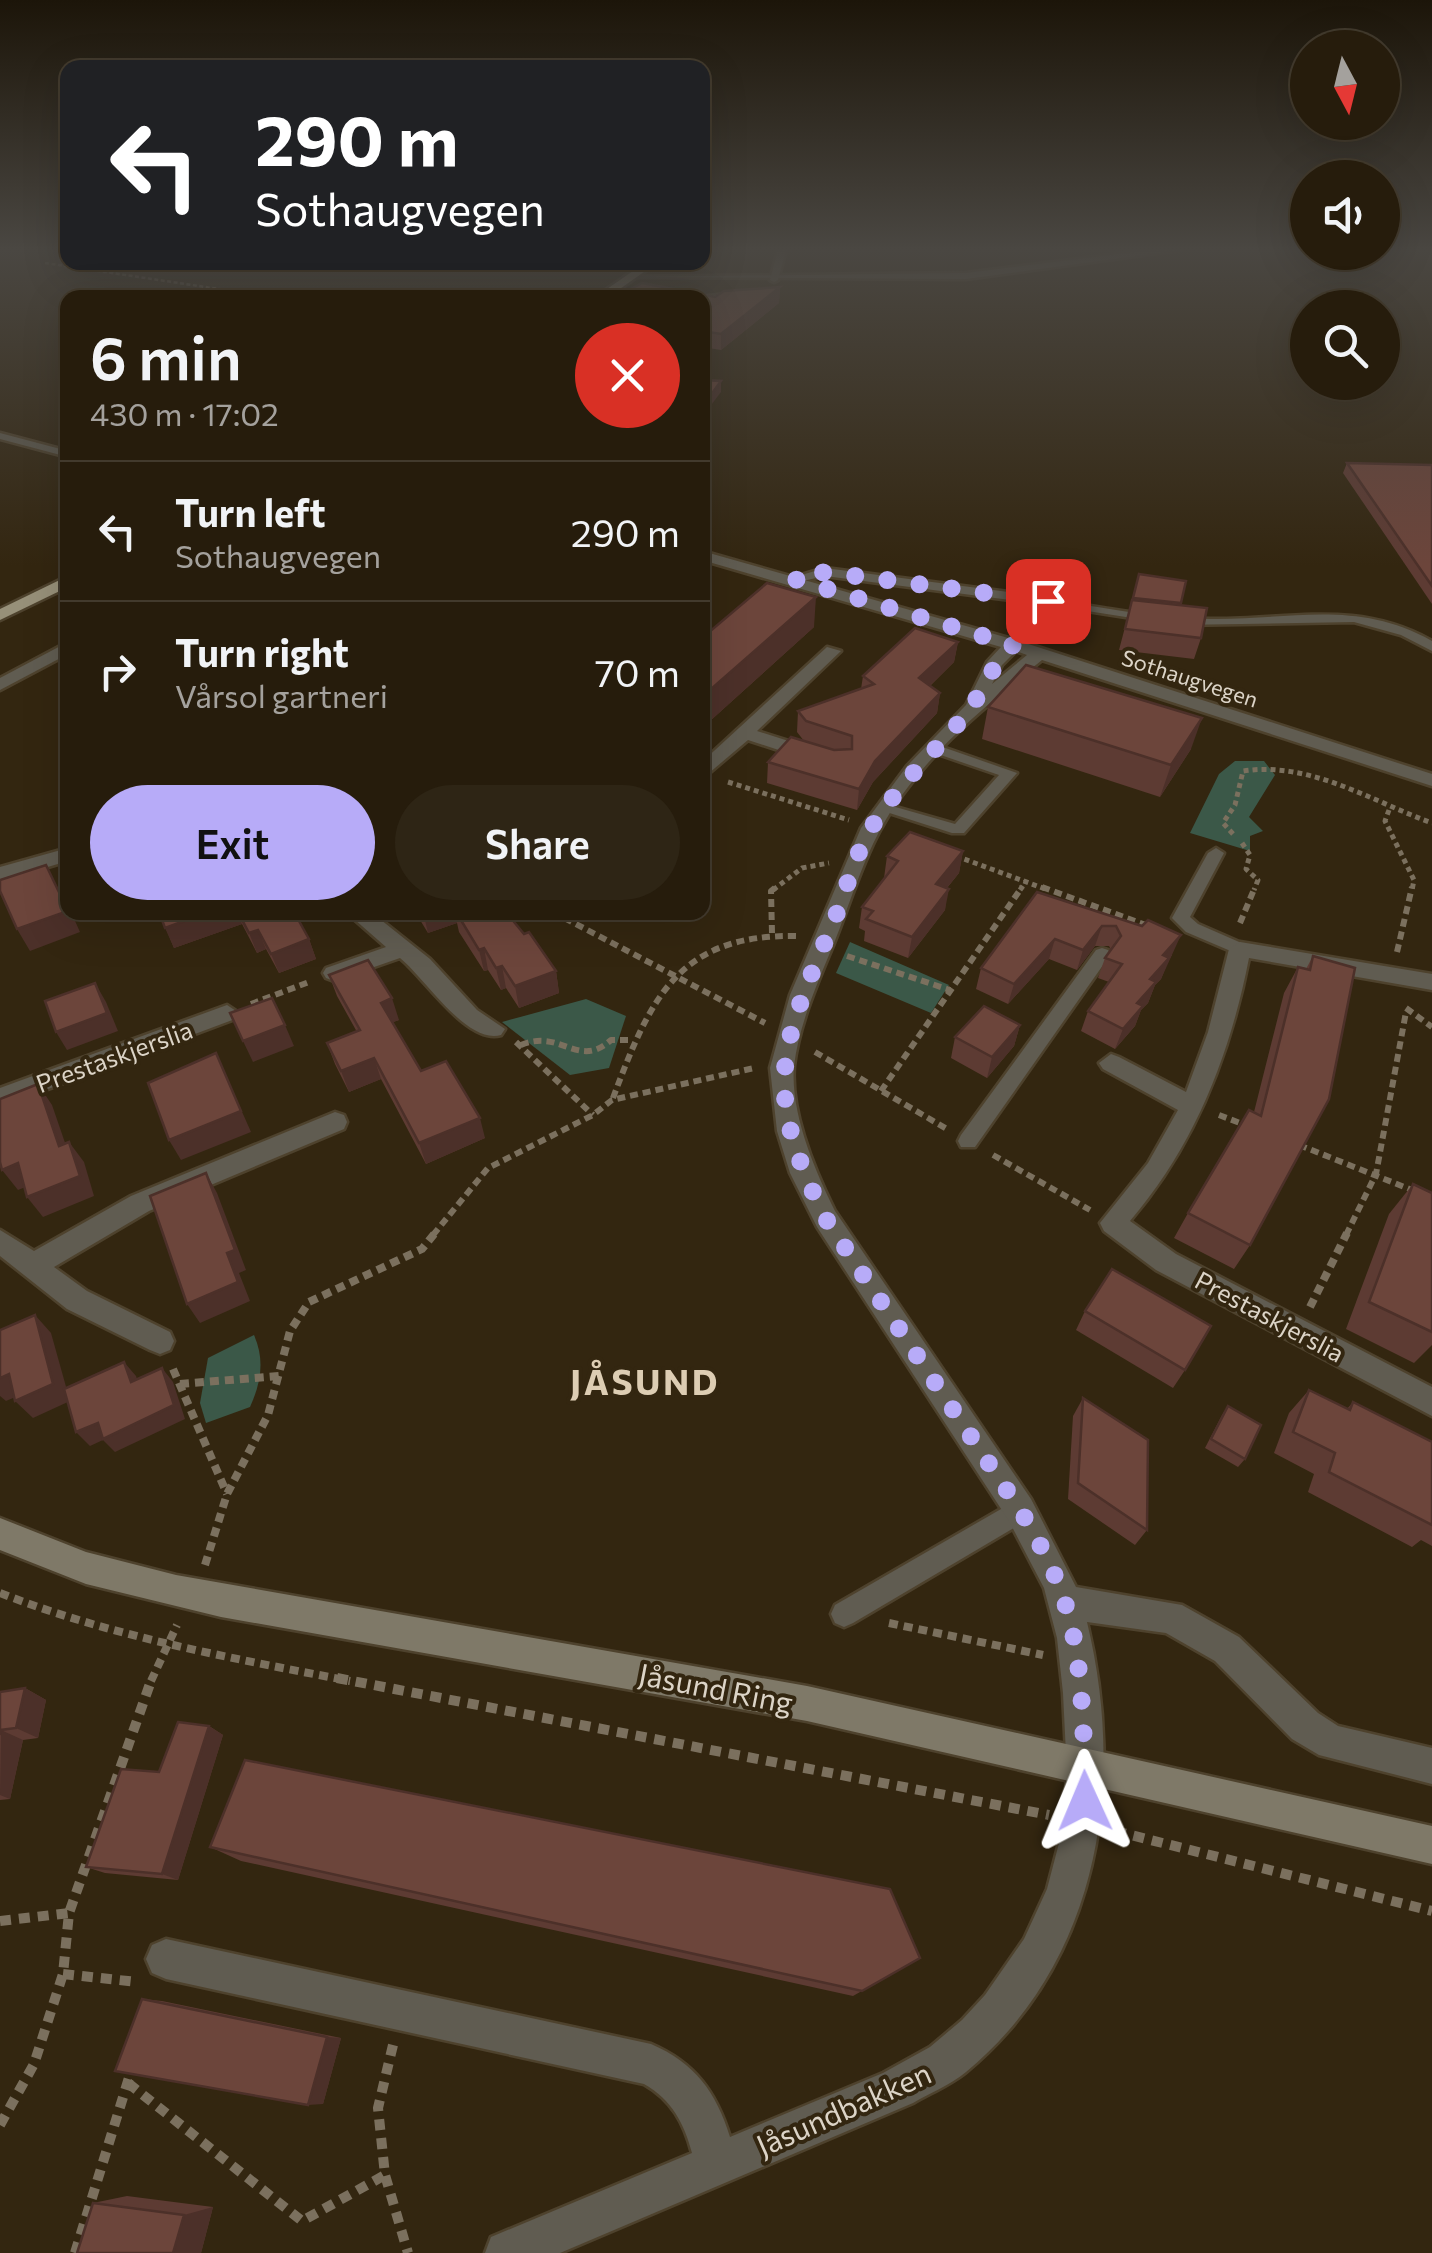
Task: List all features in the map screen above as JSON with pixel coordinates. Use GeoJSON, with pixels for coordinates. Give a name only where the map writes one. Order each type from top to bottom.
{"type":"FeatureCollection","features":[{"type":"Feature","properties":{"kind":"main road"},"geometry":{"type":"LineString","coordinates":[[0,615],[60,583]]}},
{"type":"Feature","properties":{"kind":"main road","name":"Jåsund Ring"},"geometry":{"type":"LineString","coordinates":[[0,1534],[112,1577],[192,1596],[646,1673],[1085,1763],[1432,1845]]}},
{"type":"Feature","properties":{"kind":"street","name":"Sothaugvegen"},"geometry":{"type":"LineString","coordinates":[[710,557],[1013,645],[1432,780]]}},
{"type":"Feature","properties":{"kind":"street","name":"Jåsundbakken"},"geometry":{"type":"LineString","coordinates":[[968,711],[995,662],[1013,645]]}},
{"type":"Feature","properties":{"kind":"street"},"geometry":{"type":"LineString","coordinates":[[710,776],[723,751],[833,651]]}},
{"type":"Feature","properties":{"kind":"street"},"geometry":{"type":"LineString","coordinates":[[0,686],[60,652]]}},
{"type":"Feature","properties":{"kind":"street","name":"Jåsundbakken"},"geometry":{"type":"LineString","coordinates":[[507,2253],[898,2088],[950,2059],[993,2018],[1027,1969],[1070,1880],[1083,1822],[1085,1763],[1079,1649],[1068,1602],[1046,1553],[1020,1510],[826,1219],[803,1173],[790,1131],[782,1068],[801,995],[878,818],[968,711],[1038,654]]}},
{"type":"Feature","properties":{"kind":"street"},"geometry":{"type":"LineString","coordinates":[[744,733],[840,763]]}},
{"type":"Feature","properties":{"kind":"street"},"geometry":{"type":"LineString","coordinates":[[710,747],[723,751]]}},
{"type":"Feature","properties":{"kind":"street"},"geometry":{"type":"LineString","coordinates":[[0,874],[60,856]]}},
{"type":"Feature","properties":{"kind":"street"},"geometry":{"type":"LineString","coordinates":[[365,920],[430,972],[469,1016],[493,1029]]}},
{"type":"Feature","properties":{"kind":"street"},"geometry":{"type":"LineString","coordinates":[[1113,1224],[1162,1162],[1197,1107],[1223,1032],[1240,949],[1432,982]]}},
{"type":"Feature","properties":{"kind":"street"},"geometry":{"type":"LineString","coordinates":[[334,973],[401,950]]}},
{"type":"Feature","properties":{"kind":"street","name":"Prestaskjerslia"},"geometry":{"type":"LineString","coordinates":[[0,1098],[227,1013]]}},
{"type":"Feature","properties":{"kind":"street"},"geometry":{"type":"LineString","coordinates":[[1110,1064],[1197,1107]]}},
{"type":"Feature","properties":{"kind":"street"},"geometry":{"type":"LineString","coordinates":[[32,1267],[60,1246],[136,1207],[335,1122]]}},
{"type":"Feature","properties":{"kind":"street","name":"Prestaskjerslia"},"geometry":{"type":"LineString","coordinates":[[1113,1224],[1166,1262],[1432,1402]]}},
{"type":"Feature","properties":{"kind":"street"},"geometry":{"type":"LineString","coordinates":[[0,1240],[76,1300],[160,1341]]}},
{"type":"Feature","properties":{"kind":"street"},"geometry":{"type":"LineString","coordinates":[[1068,1602],[1170,1617],[1227,1649],[1305,1726],[1332,1742],[1432,1766]]}},
{"type":"Feature","properties":{"kind":"street"},"geometry":{"type":"LineString","coordinates":[[166,1959],[650,2065],[676,2077],[704,2114],[716,2164]]}},
{"type":"Feature","properties":{"kind":"lane"},"geometry":{"type":"LineString","coordinates":[[0,436],[60,452]]}},
{"type":"Feature","properties":{"kind":"lane"},"geometry":{"type":"LineString","coordinates":[[1048,601],[1042,595],[1047,574],[1062,566]]}},
{"type":"Feature","properties":{"kind":"lane"},"geometry":{"type":"LineString","coordinates":[[794,579],[825,572],[1132,616],[1213,623],[1346,615],[1386,623],[1432,647]]}},
{"type":"Feature","properties":{"kind":"lane"},"geometry":{"type":"LineString","coordinates":[[878,818],[958,830],[1009,773],[934,748]]}},
{"type":"Feature","properties":{"kind":"lane"},"geometry":{"type":"LineString","coordinates":[[1216,853],[1181,918],[1192,928],[1240,949]]}},
{"type":"Feature","properties":{"kind":"lane"},"geometry":{"type":"LineString","coordinates":[[968,1141],[1102,954]]}},
{"type":"Feature","properties":{"kind":"lane"},"geometry":{"type":"LineString","coordinates":[[844,1614],[1020,1510]]}},
{"type":"Feature","properties":{"kind":"path"},"geometry":{"type":"LineString","coordinates":[[1240,949],[1236,933],[1258,880],[1246,869],[1250,855],[1223,823],[1235,811],[1243,790],[1243,772],[1255,768],[1294,772],[1432,823]]}},
{"type":"Feature","properties":{"kind":"path"},"geometry":{"type":"LineString","coordinates":[[710,776],[878,818]]}},
{"type":"Feature","properties":{"kind":"path"},"geometry":{"type":"LineString","coordinates":[[1390,810],[1385,821],[1389,834],[1414,880],[1413,898],[1402,918],[1399,960]]}},
{"type":"Feature","properties":{"kind":"path"},"geometry":{"type":"LineString","coordinates":[[942,851],[1156,929]]}},
{"type":"Feature","properties":{"kind":"path"},"geometry":{"type":"LineString","coordinates":[[772,933],[771,891],[802,868],[841,864]]}},
{"type":"Feature","properties":{"kind":"path"},"geometry":{"type":"LineString","coordinates":[[881,1091],[1026,881]]}},
{"type":"Feature","properties":{"kind":"path"},"geometry":{"type":"LineString","coordinates":[[568,920],[768,1025]]}},
{"type":"Feature","properties":{"kind":"path"},"geometry":{"type":"LineString","coordinates":[[612,1100],[633,1040],[651,1005],[710,946],[738,934],[808,938]]}},
{"type":"Feature","properties":{"kind":"path"},"geometry":{"type":"LineString","coordinates":[[840,953],[892,974],[915,976],[950,990]]}},
{"type":"Feature","properties":{"kind":"path"},"geometry":{"type":"LineString","coordinates":[[227,1013],[334,973]]}},
{"type":"Feature","properties":{"kind":"path"},"geometry":{"type":"LineString","coordinates":[[1298,1330],[1376,1174],[1406,994]]}},
{"type":"Feature","properties":{"kind":"path"},"geometry":{"type":"LineString","coordinates":[[1406,1012],[1432,1027]]}},
{"type":"Feature","properties":{"kind":"path"},"geometry":{"type":"LineString","coordinates":[[493,1029],[521,1046],[594,1115]]}},
{"type":"Feature","properties":{"kind":"path"},"geometry":{"type":"LineString","coordinates":[[521,1046],[546,1037],[559,1040],[580,1054],[600,1050],[611,1040],[633,1040]]}},
{"type":"Feature","properties":{"kind":"path"},"geometry":{"type":"LineString","coordinates":[[807,1048],[1113,1224]]}},
{"type":"Feature","properties":{"kind":"path"},"geometry":{"type":"LineString","coordinates":[[204,1570],[227,1494],[268,1415],[290,1332],[309,1302],[422,1249],[488,1168],[594,1115],[612,1100],[716,1072],[760,1067]]}},
{"type":"Feature","properties":{"kind":"path"},"geometry":{"type":"LineString","coordinates":[[1197,1107],[1256,1129]]}},
{"type":"Feature","properties":{"kind":"path"},"geometry":{"type":"LineString","coordinates":[[1290,1142],[1432,1198]]}},
{"type":"Feature","properties":{"kind":"path"},"geometry":{"type":"LineString","coordinates":[[160,1341],[227,1494]]}},
{"type":"Feature","properties":{"kind":"path"},"geometry":{"type":"LineString","coordinates":[[180,1384],[279,1376]]}},
{"type":"Feature","properties":{"kind":"path"},"geometry":{"type":"LineString","coordinates":[[0,1593],[54,1614],[164,1644],[1083,1822],[1432,1911]]}},
{"type":"Feature","properties":{"kind":"path"},"geometry":{"type":"LineString","coordinates":[[844,1614],[1049,1656]]}},
{"type":"Feature","properties":{"kind":"path"},"geometry":{"type":"LineString","coordinates":[[0,2125],[34,2064],[63,1974],[68,1913],[164,1644],[182,1619]]}},
{"type":"Feature","properties":{"kind":"path"},"geometry":{"type":"LineString","coordinates":[[0,1921],[68,1913]]}},
{"type":"Feature","properties":{"kind":"path"},"geometry":{"type":"LineString","coordinates":[[63,1974],[158,1985],[166,1959]]}},
{"type":"Feature","properties":{"kind":"path"},"geometry":{"type":"LineString","coordinates":[[401,2010],[378,2108],[384,2175],[408,2253]]}},
{"type":"Feature","properties":{"kind":"path"},"geometry":{"type":"LineString","coordinates":[[74,2253],[138,2050]]}},
{"type":"Feature","properties":{"kind":"path"},"geometry":{"type":"LineString","coordinates":[[128,2083],[302,2221],[384,2175]]}},
{"type":"Feature","properties":{"kind":"green space"},"geometry":{"type":"Polygon","coordinates":[[[1235,761],[1264,761],[1275,775],[1249,817],[1263,831],[1250,836],[1250,851],[1190,833],[1219,774],[1235,761]]]}},
{"type":"Feature","properties":{"kind":"green space"},"geometry":{"type":"Polygon","coordinates":[[[850,942],[949,985],[931,1013],[836,973],[850,942]]]}},
{"type":"Feature","properties":{"kind":"green space"},"geometry":{"type":"Polygon","coordinates":[[[586,999],[626,1016],[609,1068],[570,1075],[502,1022],[586,999]]]}},
{"type":"Feature","properties":{"kind":"green space"},"geometry":{"type":"Polygon","coordinates":[[[254,1335],[260,1371],[250,1407],[206,1423],[200,1403],[208,1358],[254,1335]]]}},
{"type":"Feature","properties":{"kind":"building"},"geometry":{"type":"Polygon","coordinates":[[[710,380],[721,381],[710,396],[710,380]]]}},
{"type":"Feature","properties":{"kind":"building"},"geometry":{"type":"Polygon","coordinates":[[[1347,463],[1432,465],[1432,586],[1347,463]]]}},
{"type":"Feature","properties":{"kind":"building"},"geometry":{"type":"Polygon","coordinates":[[[1139,574],[1186,581],[1181,603],[1133,598],[1139,574]]]}},
{"type":"Feature","properties":{"kind":"building"},"geometry":{"type":"Polygon","coordinates":[[[767,583],[816,597],[710,690],[710,631],[767,583]]]}},
{"type":"Feature","properties":{"kind":"building"},"geometry":{"type":"Polygon","coordinates":[[[1132,600],[1207,608],[1201,638],[1125,629],[1132,600]]]}},
{"type":"Feature","properties":{"kind":"building"},"geometry":{"type":"Polygon","coordinates":[[[915,628],[958,642],[919,678],[940,693],[875,761],[859,789],[768,762],[791,737],[834,750],[852,749],[852,736],[806,721],[798,711],[874,684],[863,676],[915,628]]]}},
{"type":"Feature","properties":{"kind":"building"},"geometry":{"type":"Polygon","coordinates":[[[1026,665],[1202,718],[1171,765],[988,707],[1026,665]]]}},
{"type":"Feature","properties":{"kind":"building"},"geometry":{"type":"Polygon","coordinates":[[[910,832],[963,851],[936,884],[949,889],[912,937],[866,919],[873,911],[862,907],[898,861],[887,856],[910,832]]]}},
{"type":"Feature","properties":{"kind":"building"},"geometry":{"type":"Polygon","coordinates":[[[46,865],[60,894],[60,914],[17,929],[0,891],[0,880],[46,865]]]}},
{"type":"Feature","properties":{"kind":"building"},"geometry":{"type":"Polygon","coordinates":[[[1037,892],[1142,926],[1148,920],[1181,935],[1163,955],[1169,958],[1150,979],[1156,982],[1137,1003],[1143,1006],[1123,1029],[1088,1011],[1122,964],[1105,958],[1121,936],[1116,926],[1102,926],[1083,950],[1055,939],[1014,984],[981,968],[1037,892]]]}},
{"type":"Feature","properties":{"kind":"building"},"geometry":{"type":"Polygon","coordinates":[[[162,920],[187,920],[165,928],[162,920]]]}},
{"type":"Feature","properties":{"kind":"building"},"geometry":{"type":"Polygon","coordinates":[[[242,920],[298,920],[309,939],[271,954],[258,930],[249,933],[242,920]]]}},
{"type":"Feature","properties":{"kind":"building"},"geometry":{"type":"Polygon","coordinates":[[[461,920],[513,920],[524,934],[529,932],[556,971],[515,986],[502,966],[496,968],[484,948],[479,950],[461,920]]]}},
{"type":"Feature","properties":{"kind":"building"},"geometry":{"type":"Polygon","coordinates":[[[1313,956],[1355,968],[1329,1099],[1250,1245],[1188,1213],[1249,1110],[1261,1116],[1298,967],[1310,970],[1313,956]]]}},
{"type":"Feature","properties":{"kind":"building"},"geometry":{"type":"Polygon","coordinates":[[[368,960],[392,998],[381,1003],[421,1071],[446,1061],[480,1118],[419,1143],[374,1058],[341,1071],[327,1043],[360,1030],[329,975],[368,960]]]}},
{"type":"Feature","properties":{"kind":"building"},"geometry":{"type":"Polygon","coordinates":[[[95,983],[107,1013],[56,1032],[45,1001],[95,983]]]}},
{"type":"Feature","properties":{"kind":"building"},"geometry":{"type":"Polygon","coordinates":[[[272,998],[285,1025],[243,1041],[230,1013],[272,998]]]}},
{"type":"Feature","properties":{"kind":"building"},"geometry":{"type":"Polygon","coordinates":[[[984,1006],[1020,1025],[992,1057],[955,1037],[984,1006]]]}},
{"type":"Feature","properties":{"kind":"building"},"geometry":{"type":"Polygon","coordinates":[[[216,1053],[241,1111],[169,1140],[148,1083],[216,1053]]]}},
{"type":"Feature","properties":{"kind":"building"},"geometry":{"type":"Polygon","coordinates":[[[38,1084],[59,1146],[69,1142],[80,1176],[27,1197],[18,1163],[2,1170],[0,1099],[38,1084]]]}},
{"type":"Feature","properties":{"kind":"building"},"geometry":{"type":"Polygon","coordinates":[[[206,1173],[235,1250],[227,1253],[238,1282],[187,1304],[150,1196],[206,1173]]]}},
{"type":"Feature","properties":{"kind":"building"},"geometry":{"type":"Polygon","coordinates":[[[1413,1184],[1432,1193],[1432,1332],[1369,1302],[1413,1184]]]}},
{"type":"Feature","properties":{"kind":"building"},"geometry":{"type":"Polygon","coordinates":[[[1112,1269],[1211,1326],[1185,1370],[1085,1311],[1112,1269]]]}},
{"type":"Feature","properties":{"kind":"building"},"geometry":{"type":"Polygon","coordinates":[[[35,1315],[53,1384],[15,1401],[9,1374],[0,1378],[0,1330],[35,1315]]]}},
{"type":"Feature","properties":{"kind":"building"},"geometry":{"type":"Polygon","coordinates":[[[124,1362],[131,1382],[162,1368],[174,1405],[103,1439],[98,1423],[76,1432],[64,1389],[124,1362]]]}},
{"type":"Feature","properties":{"kind":"building"},"geometry":{"type":"Polygon","coordinates":[[[1309,1390],[1350,1410],[1353,1402],[1432,1442],[1432,1525],[1329,1472],[1335,1453],[1293,1432],[1309,1390]]]}},
{"type":"Feature","properties":{"kind":"building"},"geometry":{"type":"Polygon","coordinates":[[[1083,1398],[1148,1440],[1147,1530],[1078,1483],[1083,1398]]]}},
{"type":"Feature","properties":{"kind":"building"},"geometry":{"type":"Polygon","coordinates":[[[1228,1406],[1261,1425],[1245,1459],[1211,1439],[1228,1406]]]}},
{"type":"Feature","properties":{"kind":"building"},"geometry":{"type":"Polygon","coordinates":[[[25,1688],[16,1728],[1,1730],[0,1735],[0,1692],[25,1688]]]}},
{"type":"Feature","properties":{"kind":"building"},"geometry":{"type":"Polygon","coordinates":[[[178,1722],[209,1726],[162,1874],[86,1867],[121,1769],[159,1772],[178,1722]]]}},
{"type":"Feature","properties":{"kind":"building"},"geometry":{"type":"Polygon","coordinates":[[[245,1760],[890,1889],[920,1958],[862,1991],[210,1847],[245,1760]]]}},
{"type":"Feature","properties":{"kind":"building"},"geometry":{"type":"Polygon","coordinates":[[[142,1999],[327,2037],[308,2105],[115,2071],[142,1999]]]}},
{"type":"Feature","properties":{"kind":"building"},"geometry":{"type":"Polygon","coordinates":[[[93,2203],[184,2215],[173,2253],[77,2253],[93,2203]]]}},
{"type":"Feature","properties":{"kind":"district","name":"JÅSUND"},"geometry":{"type":"Point","coordinates":[645,1380]}},
{"type":"Feature","properties":{"kind":"route"},"geometry":{"type":"LineString","coordinates":[[1048,601],[825,572],[805,573],[794,579],[1013,645],[995,662],[968,711],[914,770],[871,828],[801,995],[782,1068],[790,1131],[803,1173],[826,1219],[1020,1510],[1046,1553],[1068,1602],[1079,1649],[1085,1801]]}}]}
